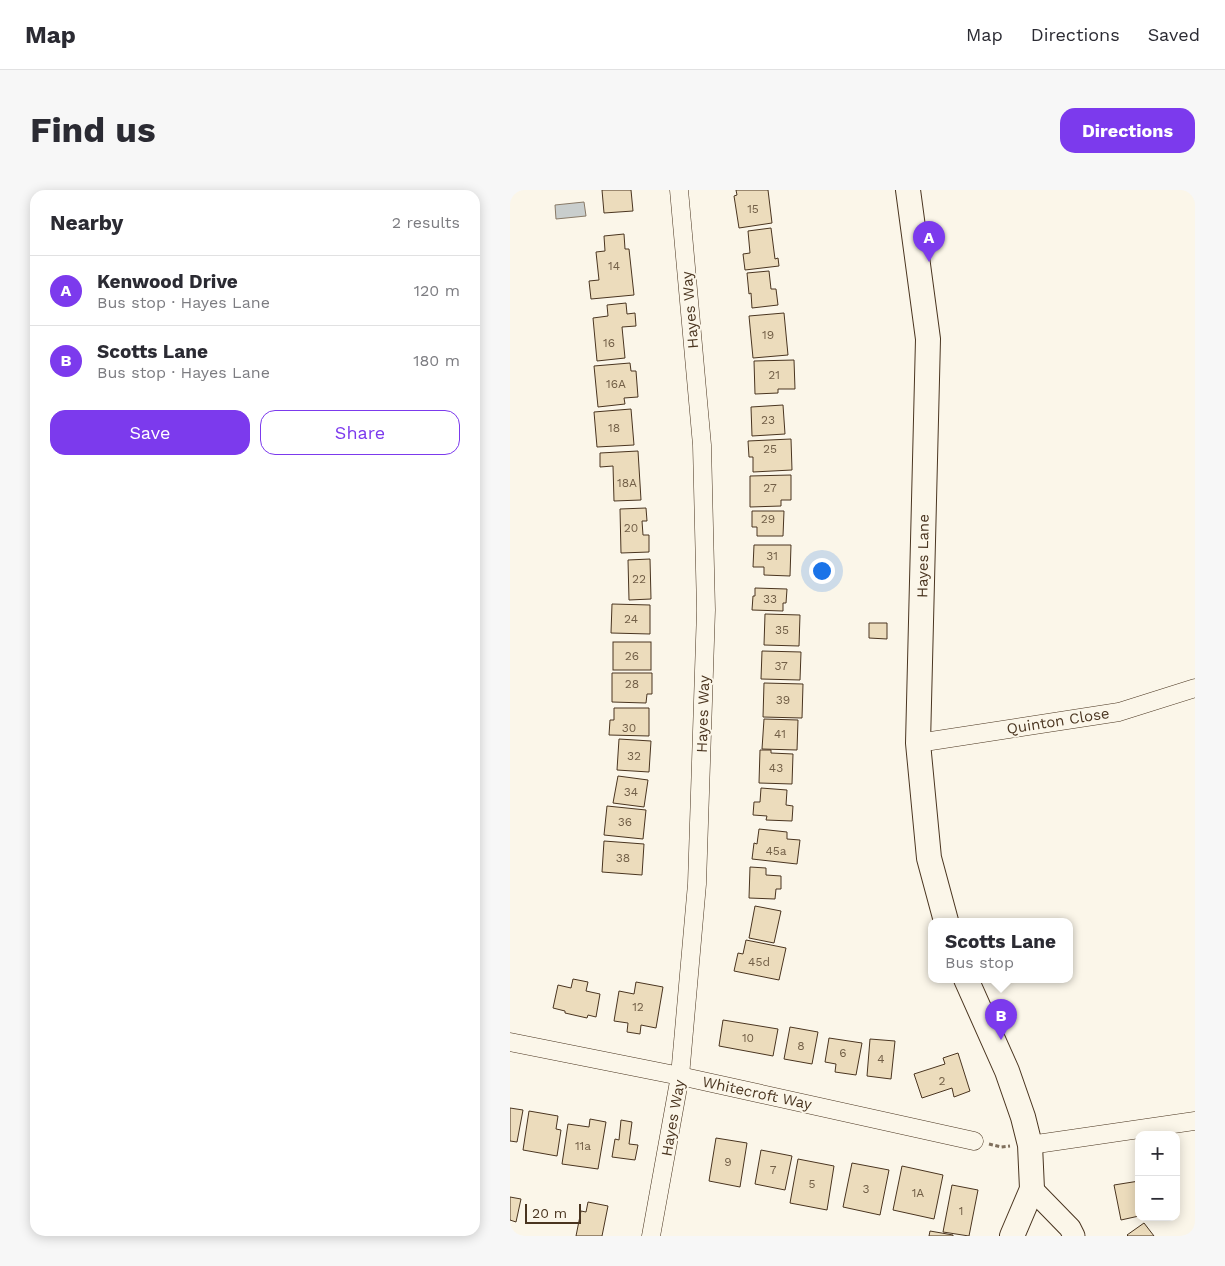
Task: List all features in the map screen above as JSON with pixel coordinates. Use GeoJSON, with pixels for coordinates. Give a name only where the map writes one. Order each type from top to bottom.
{"type":"FeatureCollection","features":[{"type":"Feature","properties":{"kind":"main road","name":"Hayes Lane"},"geometry":{"type":"LineString","coordinates":[[908,190],[928,339],[918,743],[929,858],[945,918]]}},
{"type":"Feature","properties":{"kind":"main road"},"geometry":{"type":"LineString","coordinates":[[968,983],[1008,1072],[1024,1117],[1030,1145],[1032,1189],[1012,1236]]}},
{"type":"Feature","properties":{"kind":"street","name":"Hayes Way"},"geometry":{"type":"LineString","coordinates":[[651,1236],[680,1076],[697,884],[706,610],[702,445],[679,190]]}},
{"type":"Feature","properties":{"kind":"street","name":"Quinton Close"},"geometry":{"type":"LineString","coordinates":[[918,743],[1119,712],[1195,688]]}},
{"type":"Feature","properties":{"kind":"street","name":"Whitecroft Way"},"geometry":{"type":"LineString","coordinates":[[510,1042],[680,1076],[974,1141]]}},
{"type":"Feature","properties":{"kind":"street"},"geometry":{"type":"LineString","coordinates":[[1030,1145],[1195,1121]]}},
{"type":"Feature","properties":{"kind":"street"},"geometry":{"type":"LineString","coordinates":[[1032,1189],[1070,1228],[1074,1236]]}},
{"type":"Feature","properties":{"kind":"path"},"geometry":{"type":"LineString","coordinates":[[974,1141],[1001,1146],[1030,1145]]}},
{"type":"Feature","properties":{"kind":"shaded area"},"geometry":{"type":"Polygon","coordinates":[[[584,202],[586,216],[556,219],[555,205],[584,202]]]}},
{"type":"Feature","properties":{"kind":"building"},"geometry":{"type":"Polygon","coordinates":[[[602,190],[631,190],[633,211],[604,213],[602,190]]]}},
{"type":"Feature","properties":{"kind":"building"},"geometry":{"type":"Polygon","coordinates":[[[736,190],[768,190],[772,223],[739,228],[734,196],[737,195],[736,190]]]}},
{"type":"Feature","properties":{"kind":"building"},"geometry":{"type":"Polygon","coordinates":[[[771,228],[775,259],[778,258],[779,266],[745,270],[743,254],[750,253],[748,231],[771,228]]]}},
{"type":"Feature","properties":{"kind":"building"},"geometry":{"type":"Polygon","coordinates":[[[624,234],[625,249],[629,249],[634,295],[591,299],[589,281],[599,280],[596,252],[605,251],[604,236],[624,234]]]}},
{"type":"Feature","properties":{"kind":"building"},"geometry":{"type":"Polygon","coordinates":[[[769,271],[771,289],[776,289],[778,305],[752,308],[747,273],[769,271]]]}},
{"type":"Feature","properties":{"kind":"building"},"geometry":{"type":"Polygon","coordinates":[[[626,303],[627,314],[635,313],[636,326],[622,327],[625,358],[597,361],[593,318],[608,316],[607,305],[626,303]]]}},
{"type":"Feature","properties":{"kind":"building"},"geometry":{"type":"Polygon","coordinates":[[[784,313],[788,355],[753,358],[749,316],[784,313]]]}},
{"type":"Feature","properties":{"kind":"building"},"geometry":{"type":"Polygon","coordinates":[[[794,360],[795,389],[778,389],[778,393],[755,394],[754,361],[794,360]]]}},
{"type":"Feature","properties":{"kind":"building"},"geometry":{"type":"Polygon","coordinates":[[[630,363],[631,371],[636,371],[638,397],[624,398],[625,404],[598,407],[594,366],[630,363]]]}},
{"type":"Feature","properties":{"kind":"building"},"geometry":{"type":"Polygon","coordinates":[[[783,405],[785,434],[752,436],[751,407],[783,405]]]}},
{"type":"Feature","properties":{"kind":"building"},"geometry":{"type":"Polygon","coordinates":[[[631,409],[634,445],[597,447],[594,412],[631,409]]]}},
{"type":"Feature","properties":{"kind":"building"},"geometry":{"type":"Polygon","coordinates":[[[791,439],[792,470],[753,472],[753,457],[749,457],[748,441],[791,439]]]}},
{"type":"Feature","properties":{"kind":"building"},"geometry":{"type":"Polygon","coordinates":[[[638,451],[641,500],[614,501],[613,466],[600,467],[600,453],[638,451]]]}},
{"type":"Feature","properties":{"kind":"building"},"geometry":{"type":"Polygon","coordinates":[[[791,475],[791,500],[781,500],[781,506],[750,507],[750,476],[791,475]]]}},
{"type":"Feature","properties":{"kind":"building"},"geometry":{"type":"Polygon","coordinates":[[[646,508],[647,521],[642,521],[643,535],[649,535],[649,552],[621,553],[620,509],[646,508]]]}},
{"type":"Feature","properties":{"kind":"building"},"geometry":{"type":"Polygon","coordinates":[[[752,511],[784,511],[783,536],[757,536],[757,527],[752,527],[752,511]]]}},
{"type":"Feature","properties":{"kind":"building"},"geometry":{"type":"Polygon","coordinates":[[[754,545],[791,545],[790,576],[764,575],[764,567],[753,567],[754,545]]]}},
{"type":"Feature","properties":{"kind":"building"},"geometry":{"type":"Polygon","coordinates":[[[650,559],[651,599],[629,600],[628,560],[650,559]]]}},
{"type":"Feature","properties":{"kind":"building"},"geometry":{"type":"Polygon","coordinates":[[[755,588],[787,589],[786,603],[783,603],[783,611],[752,610],[755,588]]]}},
{"type":"Feature","properties":{"kind":"building"},"geometry":{"type":"Polygon","coordinates":[[[612,604],[650,605],[650,634],[611,633],[612,604]]]}},
{"type":"Feature","properties":{"kind":"building"},"geometry":{"type":"Polygon","coordinates":[[[765,614],[800,615],[799,646],[764,645],[765,614]]]}},
{"type":"Feature","properties":{"kind":"building"},"geometry":{"type":"Polygon","coordinates":[[[869,623],[887,623],[887,639],[869,638],[869,623]]]}},
{"type":"Feature","properties":{"kind":"building"},"geometry":{"type":"Polygon","coordinates":[[[613,642],[651,642],[651,670],[613,670],[613,642]]]}},
{"type":"Feature","properties":{"kind":"building"},"geometry":{"type":"Polygon","coordinates":[[[762,651],[801,652],[800,680],[761,679],[762,651]]]}},
{"type":"Feature","properties":{"kind":"building"},"geometry":{"type":"Polygon","coordinates":[[[612,673],[652,673],[652,694],[647,694],[646,703],[612,702],[612,673]]]}},
{"type":"Feature","properties":{"kind":"building"},"geometry":{"type":"Polygon","coordinates":[[[764,683],[803,684],[802,718],[763,717],[764,683]]]}},
{"type":"Feature","properties":{"kind":"building"},"geometry":{"type":"Polygon","coordinates":[[[614,708],[649,708],[649,736],[609,735],[610,720],[614,720],[614,708]]]}},
{"type":"Feature","properties":{"kind":"building"},"geometry":{"type":"Polygon","coordinates":[[[764,719],[798,720],[797,750],[762,749],[764,719]]]}},
{"type":"Feature","properties":{"kind":"building"},"geometry":{"type":"Polygon","coordinates":[[[619,739],[651,741],[649,772],[617,770],[619,739]]]}},
{"type":"Feature","properties":{"kind":"building"},"geometry":{"type":"Polygon","coordinates":[[[760,750],[771,750],[771,753],[793,754],[792,784],[759,783],[760,750]]]}},
{"type":"Feature","properties":{"kind":"building"},"geometry":{"type":"Polygon","coordinates":[[[618,776],[648,780],[644,807],[613,803],[618,776]]]}},
{"type":"Feature","properties":{"kind":"building"},"geometry":{"type":"Polygon","coordinates":[[[761,788],[787,790],[786,805],[793,806],[792,821],[766,820],[767,816],[753,815],[754,802],[760,802],[761,788]]]}},
{"type":"Feature","properties":{"kind":"building"},"geometry":{"type":"Polygon","coordinates":[[[607,806],[646,810],[643,839],[604,835],[607,806]]]}},
{"type":"Feature","properties":{"kind":"building"},"geometry":{"type":"Polygon","coordinates":[[[759,829],[787,832],[787,839],[800,840],[797,864],[752,859],[754,843],[757,844],[759,829]]]}},
{"type":"Feature","properties":{"kind":"building"},"geometry":{"type":"Polygon","coordinates":[[[604,841],[644,844],[642,875],[602,872],[604,841]]]}},
{"type":"Feature","properties":{"kind":"building"},"geometry":{"type":"Polygon","coordinates":[[[750,867],[766,868],[766,875],[781,876],[781,889],[776,889],[775,899],[749,898],[750,867]]]}},
{"type":"Feature","properties":{"kind":"building"},"geometry":{"type":"Polygon","coordinates":[[[755,906],[781,911],[774,943],[749,938],[755,906]]]}},
{"type":"Feature","properties":{"kind":"building"},"geometry":{"type":"Polygon","coordinates":[[[746,940],[786,948],[779,980],[734,971],[738,953],[743,954],[746,940]]]}},
{"type":"Feature","properties":{"kind":"building"},"geometry":{"type":"Polygon","coordinates":[[[573,979],[588,982],[586,991],[600,994],[596,1017],[588,1015],[587,1018],[553,1008],[558,985],[571,988],[573,979]]]}},
{"type":"Feature","properties":{"kind":"building"},"geometry":{"type":"Polygon","coordinates":[[[636,982],[663,987],[656,1028],[641,1025],[640,1034],[627,1032],[628,1023],[614,1021],[619,991],[634,994],[636,982]]]}},
{"type":"Feature","properties":{"kind":"building"},"geometry":{"type":"Polygon","coordinates":[[[723,1020],[778,1029],[773,1056],[719,1046],[723,1020]]]}},
{"type":"Feature","properties":{"kind":"building"},"geometry":{"type":"Polygon","coordinates":[[[790,1027],[818,1032],[812,1064],[784,1059],[790,1027]]]}},
{"type":"Feature","properties":{"kind":"building"},"geometry":{"type":"Polygon","coordinates":[[[829,1038],[862,1043],[856,1075],[835,1072],[836,1064],[825,1062],[829,1038]]]}},
{"type":"Feature","properties":{"kind":"building"},"geometry":{"type":"Polygon","coordinates":[[[870,1039],[895,1041],[891,1079],[867,1076],[870,1039]]]}},
{"type":"Feature","properties":{"kind":"building"},"geometry":{"type":"Polygon","coordinates":[[[958,1053],[970,1091],[954,1097],[952,1088],[922,1098],[914,1074],[945,1064],[943,1058],[958,1053]]]}},
{"type":"Feature","properties":{"kind":"building"},"geometry":{"type":"Polygon","coordinates":[[[510,1108],[523,1110],[517,1142],[510,1141],[510,1108]]]}},
{"type":"Feature","properties":{"kind":"building"},"geometry":{"type":"Polygon","coordinates":[[[529,1111],[558,1116],[556,1129],[561,1130],[557,1156],[523,1150],[529,1111]]]}},
{"type":"Feature","properties":{"kind":"building"},"geometry":{"type":"Polygon","coordinates":[[[590,1119],[606,1122],[598,1169],[562,1164],[568,1124],[589,1127],[590,1119]]]}},
{"type":"Feature","properties":{"kind":"building"},"geometry":{"type":"Polygon","coordinates":[[[621,1120],[632,1122],[629,1144],[638,1145],[635,1160],[612,1157],[615,1139],[619,1140],[621,1120]]]}},
{"type":"Feature","properties":{"kind":"building"},"geometry":{"type":"Polygon","coordinates":[[[716,1138],[747,1143],[740,1187],[709,1181],[716,1138]]]}},
{"type":"Feature","properties":{"kind":"building"},"geometry":{"type":"Polygon","coordinates":[[[761,1150],[792,1156],[785,1190],[755,1184],[761,1150]]]}},
{"type":"Feature","properties":{"kind":"building"},"geometry":{"type":"Polygon","coordinates":[[[798,1159],[834,1166],[827,1210],[790,1203],[798,1159]]]}},
{"type":"Feature","properties":{"kind":"building"},"geometry":{"type":"Polygon","coordinates":[[[852,1163],[889,1170],[880,1215],[843,1207],[852,1163]]]}},
{"type":"Feature","properties":{"kind":"building"},"geometry":{"type":"Polygon","coordinates":[[[902,1166],[943,1175],[934,1219],[893,1210],[902,1166]]]}},
{"type":"Feature","properties":{"kind":"building"},"geometry":{"type":"Polygon","coordinates":[[[1135,1182],[1135,1217],[1121,1220],[1114,1185],[1135,1182]]]}},
{"type":"Feature","properties":{"kind":"building"},"geometry":{"type":"Polygon","coordinates":[[[952,1185],[978,1190],[969,1236],[943,1232],[952,1185]]]}},
{"type":"Feature","properties":{"kind":"building"},"geometry":{"type":"Polygon","coordinates":[[[510,1197],[521,1199],[516,1222],[510,1220],[510,1197]]]}},
{"type":"Feature","properties":{"kind":"building"},"geometry":{"type":"Polygon","coordinates":[[[588,1202],[608,1206],[602,1236],[576,1236],[581,1211],[586,1212],[588,1202]]]}},
{"type":"Feature","properties":{"kind":"building"},"geometry":{"type":"Polygon","coordinates":[[[1144,1223],[1154,1236],[1127,1235],[1144,1223]]]}},
{"type":"Feature","properties":{"kind":"building"},"geometry":{"type":"Polygon","coordinates":[[[930,1231],[953,1235],[953,1236],[929,1236],[930,1231]]]}},
{"type":"Feature","properties":{"kind":"place","name":"Kenwood Drive"},"geometry":{"type":"Point","coordinates":[929,262]}},
{"type":"Feature","properties":{"kind":"place","name":"Scotts Lane"},"geometry":{"type":"Point","coordinates":[1001,1040]}}]}
